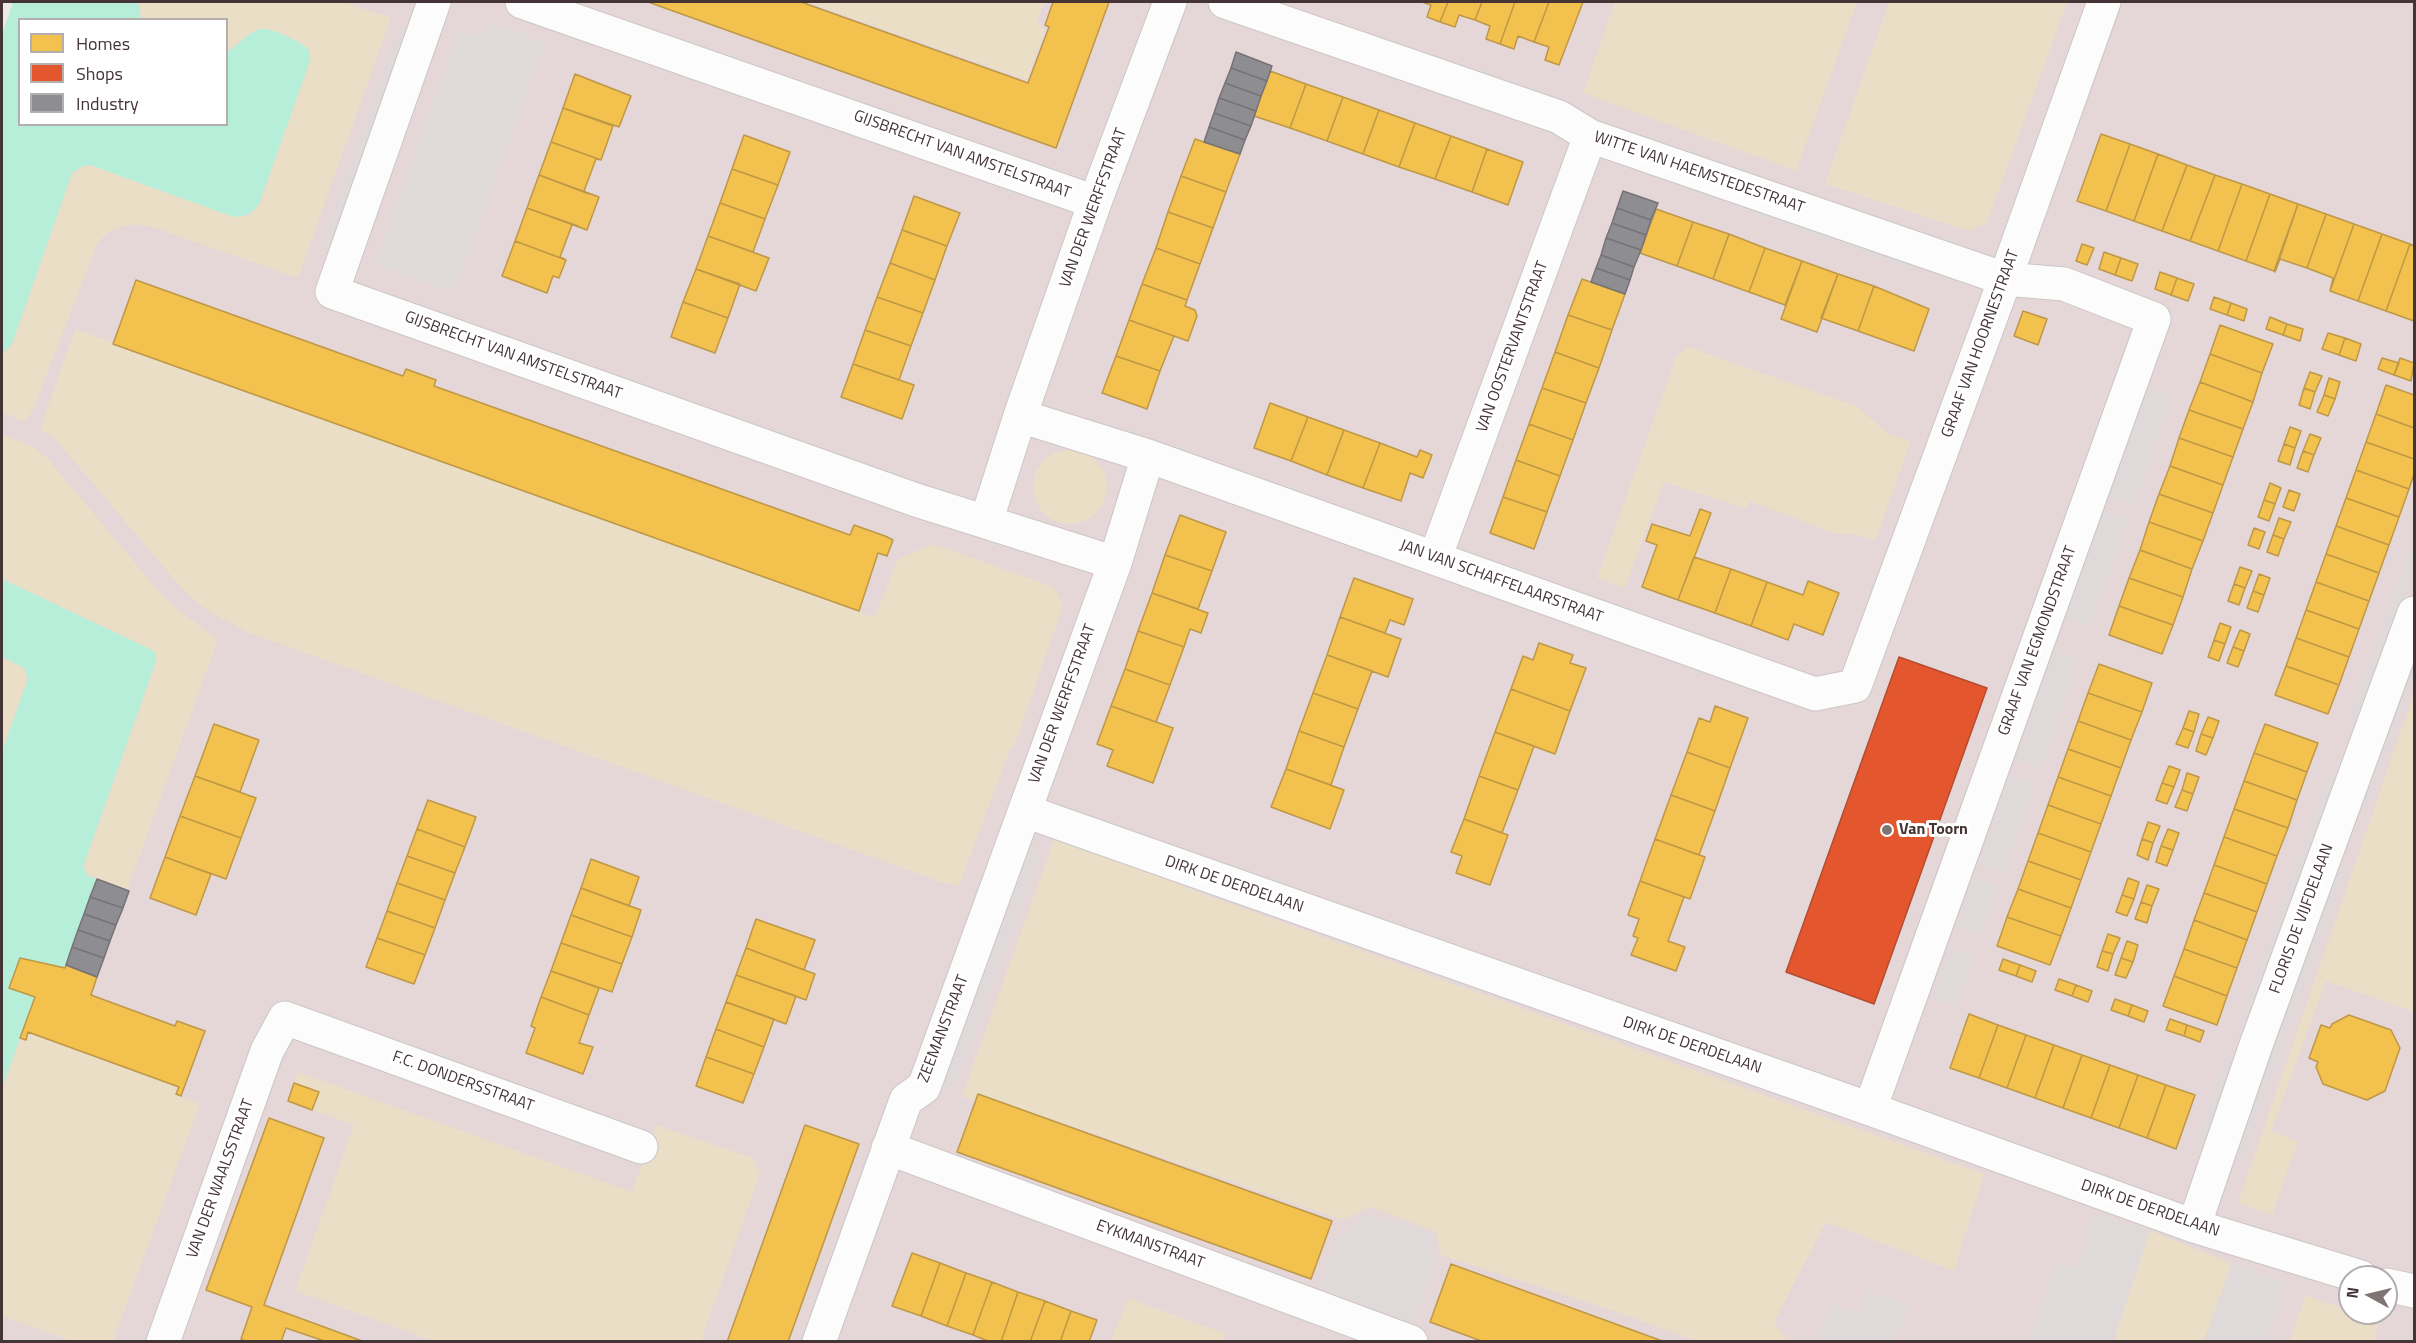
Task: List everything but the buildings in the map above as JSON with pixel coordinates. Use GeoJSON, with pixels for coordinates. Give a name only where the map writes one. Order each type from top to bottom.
{"type":"FeatureCollection","features":[{"type":"Feature","properties":{"kind":"street","name":"GIJSBRECHT VAN AMSTELSTRAAT"},"geometry":{"type":"LineString","coordinates":[[434,2],[332,292],[916,500],[986,522]]}},
{"type":"Feature","properties":{"kind":"street","name":"GIJSBRECHT VAN AMSTELSTRAAT"},"geometry":{"type":"LineString","coordinates":[[522,2],[1095,202]]}},
{"type":"Feature","properties":{"kind":"street","name":"VAN DER WERFFSTRAAT"},"geometry":{"type":"LineString","coordinates":[[986,522],[1020,416],[1095,202],[1170,2]]}},
{"type":"Feature","properties":{"kind":"street","name":"WITTE VAN HAEMSTEDESTRAAT"},"geometry":{"type":"LineString","coordinates":[[1226,2],[1559,117],[1590,136],[2006,279]]}},
{"type":"Feature","properties":{"kind":"street","name":"GRAAF VAN HOORNESTRAAT"},"geometry":{"type":"LineString","coordinates":[[1855,686],[2006,279],[2104,2]]}},
{"type":"Feature","properties":{"kind":"street","name":"VAN OOSTERVANTSTRAAT"},"geometry":{"type":"LineString","coordinates":[[1435,558],[1590,136]]}},
{"type":"Feature","properties":{"kind":"street","name":"GRAAF VAN EGMONDSTRAAT"},"geometry":{"type":"LineString","coordinates":[[1870,1109],[2154,319],[2064,285],[2006,279]]}},
{"type":"Feature","properties":{"kind":"street"},"geometry":{"type":"LineString","coordinates":[[1020,416],[1148,456]]}},
{"type":"Feature","properties":{"kind":"street","name":"VAN DER WERFFSTRAAT"},"geometry":{"type":"LineString","coordinates":[[1025,811],[1114,563],[1148,456]]}},
{"type":"Feature","properties":{"kind":"street","name":"JAN VAN SCHAFFELAARSTRAAT"},"geometry":{"type":"LineString","coordinates":[[1148,456],[1815,694],[1855,686]]}},
{"type":"Feature","properties":{"kind":"street"},"geometry":{"type":"LineString","coordinates":[[986,522],[1114,563]]}},
{"type":"Feature","properties":{"kind":"street","name":"FLORIS DE VIJFDELAAN"},"geometry":{"type":"LineString","coordinates":[[2194,1226],[2260,1033],[2415,613]]}},
{"type":"Feature","properties":{"kind":"street","name":"DIRK DE DERDELAAN"},"geometry":{"type":"LineString","coordinates":[[1025,811],[1870,1109],[2194,1226],[2338,1270]]}},
{"type":"Feature","properties":{"kind":"street","name":"ZEEMANSTRAAT"},"geometry":{"type":"LineString","coordinates":[[819,1341],[906,1100],[924,1087],[1025,811]]}},
{"type":"Feature","properties":{"kind":"street","name":"F.C. DONDERSSTRAAT"},"geometry":{"type":"LineString","coordinates":[[285,1018],[641,1147]]}},
{"type":"Feature","properties":{"kind":"street","name":"VAN DER WAALSSTRAAT"},"geometry":{"type":"LineString","coordinates":[[163,1341],[267,1051],[285,1018]]}},
{"type":"Feature","properties":{"kind":"street","name":"EYKMANSTRAAT"},"geometry":{"type":"LineString","coordinates":[[888,1148],[1393,1338]]}},
{"type":"Feature","properties":{"kind":"street"},"geometry":{"type":"LineString","coordinates":[[2398,1289],[2408,1292],[2415,1291]]}},
{"type":"Feature","properties":{"kind":"shaded area"},"geometry":{"type":"Polygon","coordinates":[[[13,2],[138,2],[141,18],[18,18],[18,126],[228,126],[228,51],[248,35],[257,30],[266,29],[285,35],[306,47],[310,53],[310,61],[259,204],[245,216],[228,215],[93,166],[85,165],[72,173],[12,344],[2,354],[2,34],[13,2]]]}},
{"type":"Feature","properties":{"kind":"shaded area"},"geometry":{"type":"Polygon","coordinates":[[[41,2],[2414,2],[2414,1341],[2,1341],[2,109],[18,122],[18,126],[228,126],[228,18],[34,18],[41,2]]]}},
{"type":"Feature","properties":{"kind":"shaded area"},"geometry":{"type":"Polygon","coordinates":[[[138,2],[343,2],[391,18],[298,278],[152,227],[129,225],[116,228],[98,242],[34,407],[27,420],[23,421],[2,413],[2,354],[12,344],[72,173],[85,165],[93,166],[246,216],[253,212],[259,204],[310,61],[308,49],[271,30],[254,32],[228,51],[228,18],[141,18],[138,2]]]}},
{"type":"Feature","properties":{"kind":"shaded area"},"geometry":{"type":"Polygon","coordinates":[[[807,2],[1044,2],[1037,23],[1045,31],[1027,80],[807,2]]]}},
{"type":"Feature","properties":{"kind":"shaded area"},"geometry":{"type":"Polygon","coordinates":[[[1615,2],[1857,2],[1796,171],[1583,93],[1615,2]]]}},
{"type":"Feature","properties":{"kind":"shaded area"},"geometry":{"type":"Polygon","coordinates":[[[1889,2],[2067,2],[1987,223],[1969,231],[1825,184],[1889,2]]]}},
{"type":"Feature","properties":{"kind":"shaded area"},"geometry":{"type":"Polygon","coordinates":[[[488,22],[545,42],[454,293],[375,264],[459,29],[482,37],[488,22]]]}},
{"type":"Feature","properties":{"kind":"shaded area"},"geometry":{"type":"Polygon","coordinates":[[[413,25],[330,255],[324,241],[399,31],[413,25]]]}},
{"type":"Feature","properties":{"kind":"shaded area"},"geometry":{"type":"Polygon","coordinates":[[[1633,157],[1918,261],[1914,271],[1629,168],[1633,157]]]}},
{"type":"Feature","properties":{"kind":"shaded area"},"geometry":{"type":"Polygon","coordinates":[[[75,329],[875,617],[898,559],[933,544],[1054,587],[1063,606],[1014,747],[1011,747],[959,886],[941,882],[250,633],[208,611],[185,592],[56,440],[42,430],[41,426],[75,329]]]}},
{"type":"Feature","properties":{"kind":"shaded area"},"geometry":{"type":"Polygon","coordinates":[[[1688,347],[1856,406],[1889,434],[1911,441],[1875,541],[1857,535],[1836,534],[1750,501],[1747,509],[1664,482],[1625,588],[1597,578],[1677,355],[1688,347]]]}},
{"type":"Feature","properties":{"kind":"shaded area"},"geometry":{"type":"Polygon","coordinates":[[[2147,388],[2172,396],[2134,505],[2110,496],[2147,388]]]}},
{"type":"Feature","properties":{"kind":"shaded area"},"geometry":{"type":"Polygon","coordinates":[[[2,434],[31,446],[48,459],[167,601],[218,640],[128,888],[129,891],[88,876],[83,867],[156,661],[156,654],[152,650],[2,579],[2,434]]]}},
{"type":"Feature","properties":{"kind":"shaded area"},"geometry":{"type":"Polygon","coordinates":[[[1063,450],[1077,450],[1091,456],[1101,466],[1107,480],[1107,494],[1101,508],[1091,518],[1077,524],[1063,524],[1049,518],[1039,508],[1033,494],[1033,480],[1039,466],[1049,456],[1063,450]]]}},
{"type":"Feature","properties":{"kind":"shaded area"},"geometry":{"type":"Polygon","coordinates":[[[2104,510],[2128,518],[2090,627],[2066,619],[2104,510]]]}},
{"type":"Feature","properties":{"kind":"shaded area"},"geometry":{"type":"Polygon","coordinates":[[[2414,536],[2414,570],[2360,726],[2348,722],[2414,536]]]}},
{"type":"Feature","properties":{"kind":"shaded area"},"geometry":{"type":"Polygon","coordinates":[[[2,579],[152,650],[156,654],[156,661],[83,867],[88,876],[97,879],[65,968],[20,959],[10,988],[35,997],[2,1089],[2,752],[28,678],[24,668],[2,657],[2,579]]]}},
{"type":"Feature","properties":{"kind":"shaded area"},"geometry":{"type":"Polygon","coordinates":[[[2414,644],[2414,674],[2365,809],[2356,805],[2414,644]]]}},
{"type":"Feature","properties":{"kind":"shaded area"},"geometry":{"type":"Polygon","coordinates":[[[2055,651],[2078,659],[2041,768],[2017,760],[2055,651]]]}},
{"type":"Feature","properties":{"kind":"shaded area"},"geometry":{"type":"Polygon","coordinates":[[[2,657],[24,668],[28,678],[2,752],[2,657]]]}},
{"type":"Feature","properties":{"kind":"shaded area"},"geometry":{"type":"Polygon","coordinates":[[[2414,693],[2414,1012],[2326,981],[2271,1131],[2298,1141],[2272,1215],[2238,1203],[2414,693]]]}},
{"type":"Feature","properties":{"kind":"shaded area"},"geometry":{"type":"Polygon","coordinates":[[[2330,771],[2340,775],[2251,1024],[2241,1020],[2330,771]]]}},
{"type":"Feature","properties":{"kind":"shaded area"},"geometry":{"type":"Polygon","coordinates":[[[2011,774],[2035,782],[2004,872],[1980,863],[2011,774]]]}},
{"type":"Feature","properties":{"kind":"shaded area"},"geometry":{"type":"Polygon","coordinates":[[[1055,838],[1065,839],[1206,895],[1984,1174],[1954,1271],[1826,1222],[1774,1322],[1788,1341],[1697,1341],[1608,1309],[1441,1255],[1436,1232],[1371,1207],[1343,1220],[978,1094],[975,1101],[962,1096],[1055,838]]]}},
{"type":"Feature","properties":{"kind":"shaded area"},"geometry":{"type":"Polygon","coordinates":[[[1032,845],[1039,856],[954,1088],[941,1094],[1032,845]]]}},
{"type":"Feature","properties":{"kind":"shaded area"},"geometry":{"type":"Polygon","coordinates":[[[2333,865],[2345,869],[2241,1161],[2230,1157],[2333,865]]]}},
{"type":"Feature","properties":{"kind":"shaded area"},"geometry":{"type":"Polygon","coordinates":[[[1974,877],[1998,885],[1980,935],[1957,927],[1974,877]]]}},
{"type":"Feature","properties":{"kind":"shaded area"},"geometry":{"type":"Polygon","coordinates":[[[1950,948],[1974,956],[1956,1006],[1933,998],[1950,948]]]}},
{"type":"Feature","properties":{"kind":"shaded area"},"geometry":{"type":"Polygon","coordinates":[[[28,1032],[179,1087],[177,1095],[200,1104],[113,1341],[72,1341],[2,1316],[2,1089],[20,1038],[26,1039],[28,1032]]]}},
{"type":"Feature","properties":{"kind":"shaded area"},"geometry":{"type":"Polygon","coordinates":[[[2228,1054],[2240,1058],[2208,1150],[2196,1146],[2228,1054]]]}},
{"type":"Feature","properties":{"kind":"shaded area"},"geometry":{"type":"Polygon","coordinates":[[[298,1072],[632,1192],[656,1125],[753,1158],[760,1174],[701,1341],[434,1341],[295,1291],[354,1125],[312,1110],[318,1092],[294,1083],[298,1072]]]}},
{"type":"Feature","properties":{"kind":"shaded area"},"geometry":{"type":"Polygon","coordinates":[[[2095,1213],[2150,1231],[2113,1341],[2029,1341],[2056,1261],[2077,1268],[2095,1213]]]}},
{"type":"Feature","properties":{"kind":"shaded area"},"geometry":{"type":"Polygon","coordinates":[[[1369,1214],[1432,1233],[1436,1261],[1413,1322],[1320,1288],[1336,1241],[1369,1214]]]}},
{"type":"Feature","properties":{"kind":"shaded area"},"geometry":{"type":"Polygon","coordinates":[[[2150,1231],[2232,1263],[2204,1341],[2113,1342],[2150,1231]]]}},
{"type":"Feature","properties":{"kind":"shaded area"},"geometry":{"type":"Polygon","coordinates":[[[2232,1263],[2286,1282],[2267,1337],[2279,1341],[2204,1341],[2232,1263]]]}},
{"type":"Feature","properties":{"kind":"shaded area"},"geometry":{"type":"Polygon","coordinates":[[[1867,1290],[1908,1306],[1895,1341],[1817,1341],[1831,1304],[1859,1314],[1867,1290]]]}},
{"type":"Feature","properties":{"kind":"shaded area"},"geometry":{"type":"Polygon","coordinates":[[[2306,1295],[2338,1307],[2338,1325],[2378,1325],[2375,1341],[2289,1341],[2306,1295]]]}},
{"type":"Feature","properties":{"kind":"shaded area"},"geometry":{"type":"Polygon","coordinates":[[[1128,1298],[1226,1334],[1223,1341],[1111,1341],[1128,1298]]]}},
{"type":"Feature","properties":{"kind":"place","name":"Van Toorn"},"geometry":{"type":"Point","coordinates":[1887,830]}}]}
